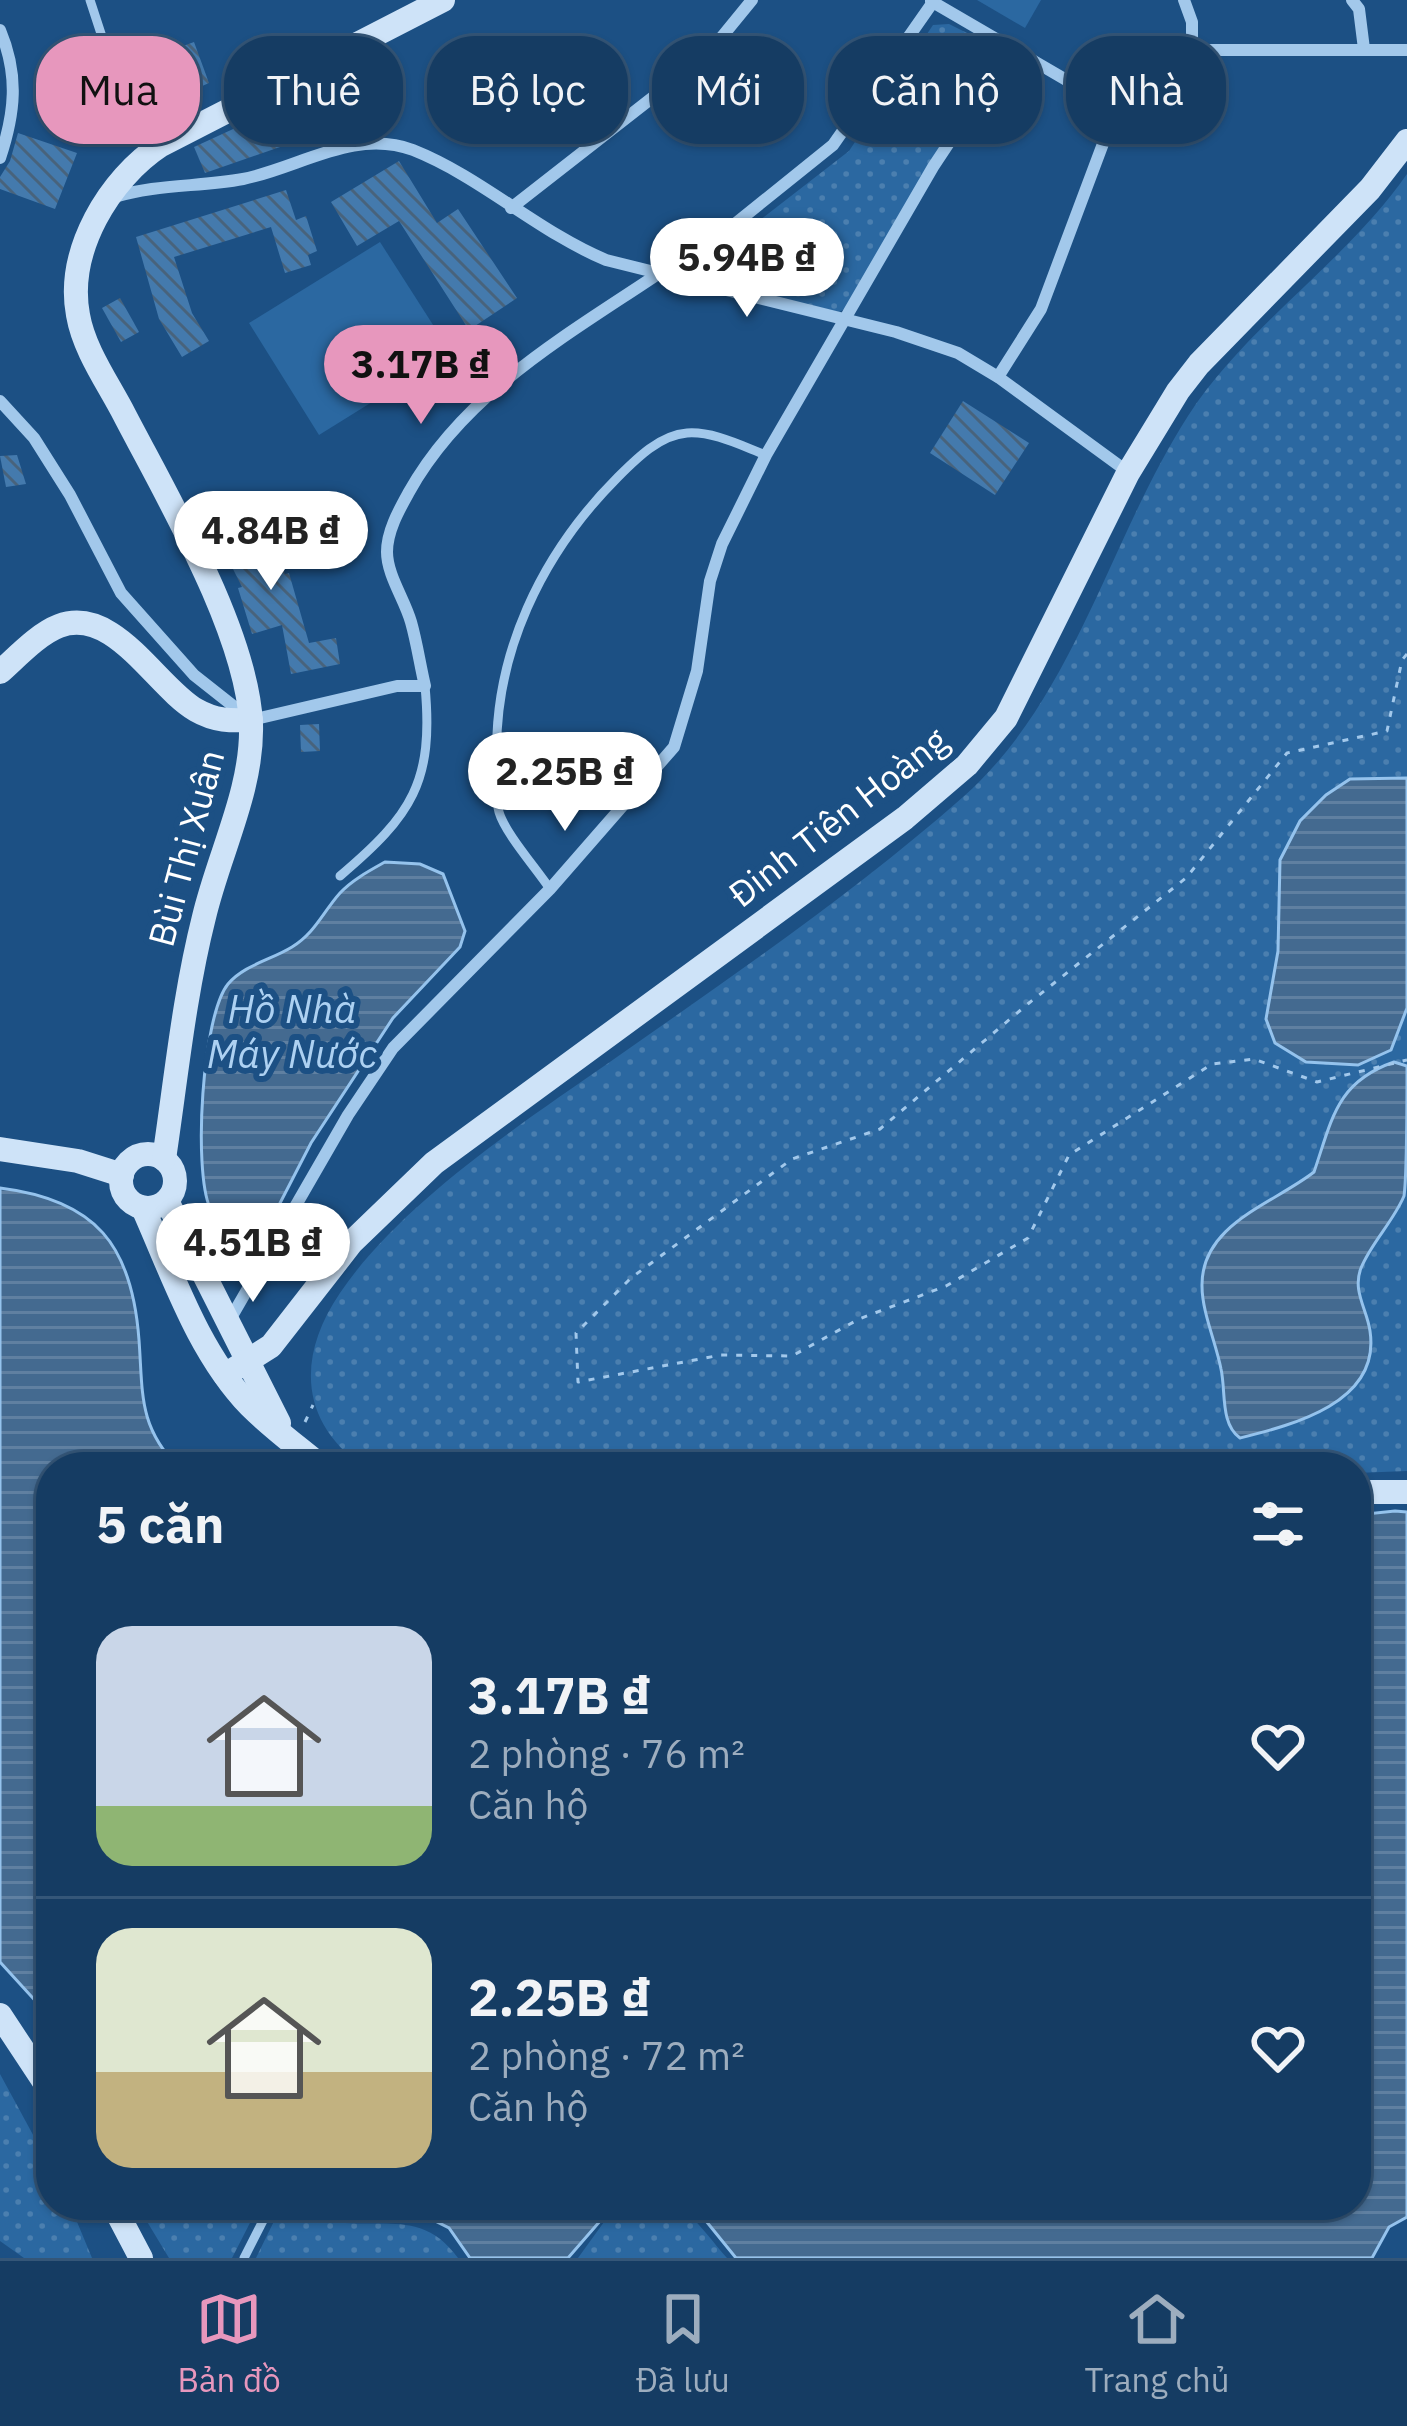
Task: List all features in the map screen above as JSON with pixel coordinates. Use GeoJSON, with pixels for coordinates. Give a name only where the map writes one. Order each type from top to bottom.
{"type":"FeatureCollection","features":[{"type":"Feature","properties":{"kind":"main road","name":"Bùi Thị Xuân"},"geometry":{"type":"LineString","coordinates":[[164,1160],[192,967],[246,777],[251,720],[246,680],[220,610],[86,340],[76,291],[81,261],[107,199],[121,178],[153,150],[443,0]]}},
{"type":"Feature","properties":{"kind":"main road","name":"Đinh Tiên Hoàng"},"geometry":{"type":"LineString","coordinates":[[236,1369],[271,1346],[352,1243],[434,1163],[905,818],[967,765],[1006,718],[1128,472],[1199,364],[1370,189],[1407,141]]}},
{"type":"Feature","properties":{"kind":"main road"},"geometry":{"type":"LineString","coordinates":[[0,672],[54,627],[89,623],[126,646],[194,709],[222,721],[251,720]]}},
{"type":"Feature","properties":{"kind":"main road"},"geometry":{"type":"LineString","coordinates":[[0,1149],[78,1161],[122,1175]]}},
{"type":"Feature","properties":{"kind":"main road"},"geometry":{"type":"LineString","coordinates":[[155,1204],[176,1184],[175,1175],[164,1160],[140,1155],[122,1175],[127,1198],[155,1204],[228,1323],[236,1369],[251,1406],[305,1452]]}},
{"type":"Feature","properties":{"kind":"main road"},"geometry":{"type":"LineString","coordinates":[[155,1204],[182,1297],[236,1369]]}},
{"type":"Feature","properties":{"kind":"main road"},"geometry":{"type":"LineString","coordinates":[[1371,1492],[1407,1492]]}},
{"type":"Feature","properties":{"kind":"main road"},"geometry":{"type":"LineString","coordinates":[[0,2015],[36,2069]]}},
{"type":"Feature","properties":{"kind":"main road"},"geometry":{"type":"LineString","coordinates":[[121,2220],[141,2258]]}},
{"type":"Feature","properties":{"kind":"street"},"geometry":{"type":"LineString","coordinates":[[511,208],[707,55],[752,0]]}},
{"type":"Feature","properties":{"kind":"street"},"geometry":{"type":"LineString","coordinates":[[1184,0],[1192,36]]}},
{"type":"Feature","properties":{"kind":"street"},"geometry":{"type":"LineString","coordinates":[[1352,0],[1359,9],[1364,49]]}},
{"type":"Feature","properties":{"kind":"street"},"geometry":{"type":"LineString","coordinates":[[0,401],[34,438],[70,494],[121,593],[194,675],[251,720],[397,686],[424,686],[411,620],[387,558],[396,516],[440,441],[476,404],[566,335],[664,276],[833,146],[931,1],[989,36]]}},
{"type":"Feature","properties":{"kind":"street"},"geometry":{"type":"LineString","coordinates":[[0,30],[15,85],[14,117],[0,158]]}},
{"type":"Feature","properties":{"kind":"street"},"geometry":{"type":"LineString","coordinates":[[1226,50],[1407,50]]}},
{"type":"Feature","properties":{"kind":"street"},"geometry":{"type":"LineString","coordinates":[[107,199],[141,189],[249,178],[375,142],[410,149],[458,173],[563,242],[606,260],[848,319],[958,353],[1128,472]]}},
{"type":"Feature","properties":{"kind":"street"},"geometry":{"type":"LineString","coordinates":[[149,144],[153,150]]}},
{"type":"Feature","properties":{"kind":"street"},"geometry":{"type":"LineString","coordinates":[[228,1323],[348,1115],[393,1048],[550,889],[674,747],[697,671],[710,581],[722,544],[766,455],[948,144]]}},
{"type":"Feature","properties":{"kind":"street"},"geometry":{"type":"LineString","coordinates":[[998,377],[1041,309],[1103,144]]}},
{"type":"Feature","properties":{"kind":"lane"},"geometry":{"type":"LineString","coordinates":[[90,0],[102,36]]}},
{"type":"Feature","properties":{"kind":"lane"},"geometry":{"type":"LineString","coordinates":[[550,889],[499,812],[496,732],[508,662],[538,581],[586,509],[665,438],[688,432],[766,455]]}},
{"type":"Feature","properties":{"kind":"lane"},"geometry":{"type":"LineString","coordinates":[[340,876],[399,822],[412,799],[424,766],[428,719],[424,686]]}},
{"type":"Feature","properties":{"kind":"lane"},"geometry":{"type":"LineString","coordinates":[[244,2258],[264,2220]]}},
{"type":"Feature","properties":{"kind":"path"},"geometry":{"type":"LineString","coordinates":[[1407,654],[1387,731],[1287,753],[1186,878],[880,1129],[792,1159],[631,1278],[576,1333],[578,1382],[721,1355],[792,1355],[859,1318],[946,1286],[1028,1238],[1069,1155],[1212,1064],[1254,1059],[1317,1082],[1407,1060]]}},
{"type":"Feature","properties":{"kind":"shaded area"},"geometry":{"type":"Polygon","coordinates":[[[977,0],[1041,0],[1025,28],[977,0]]]}},
{"type":"Feature","properties":{"kind":"shaded area"},"geometry":{"type":"Polygon","coordinates":[[[949,24],[973,36],[926,36],[933,25],[949,24]]]}},
{"type":"Feature","properties":{"kind":"shaded area"},"geometry":{"type":"Polygon","coordinates":[[[854,144],[946,144],[845,309],[839,312],[707,281],[706,262],[854,144]]]}},
{"type":"Feature","properties":{"kind":"shaded area"},"geometry":{"type":"Polygon","coordinates":[[[1407,174],[1407,1471],[1371,1472],[1371,1452],[346,1452],[327,1430],[317,1409],[312,1364],[326,1317],[365,1260],[463,1168],[833,902],[963,797],[1002,757],[1063,665],[1188,416],[1238,352],[1382,206],[1407,174]]]}},
{"type":"Feature","properties":{"kind":"shaded area"},"geometry":{"type":"Polygon","coordinates":[[[380,242],[451,353],[319,435],[249,323],[380,242]]]}},
{"type":"Feature","properties":{"kind":"shaded area"},"geometry":{"type":"Polygon","coordinates":[[[0,2074],[36,2140],[36,2220],[76,2220],[92,2258],[24,2258],[0,2241],[0,2074]]]}},
{"type":"Feature","properties":{"kind":"shaded area"},"geometry":{"type":"Polygon","coordinates":[[[146,2220],[251,2220],[232,2258],[169,2258],[146,2220]]]}},
{"type":"Feature","properties":{"kind":"shaded area"},"geometry":{"type":"Polygon","coordinates":[[[275,2220],[317,2220],[420,2228],[458,2258],[256,2258],[275,2220]]]}},
{"type":"Feature","properties":{"kind":"shaded area"},"geometry":{"type":"Polygon","coordinates":[[[694,2220],[727,2258],[578,2258],[604,2222],[694,2220]]]}},
{"type":"Feature","properties":{"kind":"water"},"geometry":{"type":"Polygon","coordinates":[[[1407,778],[1407,1008],[1391,1050],[1358,1065],[1306,1062],[1275,1043],[1266,1019],[1278,951],[1280,860],[1300,821],[1350,779],[1407,778]]]}},
{"type":"Feature","properties":{"kind":"water","name":"Hồ Nhà Máy Nước"},"geometry":{"type":"Polygon","coordinates":[[[385,862],[420,864],[443,874],[465,931],[460,947],[393,1018],[311,1143],[261,1240],[249,1245],[217,1220],[205,1189],[203,1094],[219,1001],[234,977],[300,941],[345,888],[385,862]]]}},
{"type":"Feature","properties":{"kind":"water"},"geometry":{"type":"Polygon","coordinates":[[[1394,1062],[1407,1066],[1404,1196],[1359,1276],[1370,1331],[1370,1356],[1362,1376],[1329,1407],[1240,1438],[1229,1424],[1204,1306],[1205,1265],[1226,1231],[1314,1172],[1332,1120],[1348,1092],[1375,1070],[1394,1062]]]}},
{"type":"Feature","properties":{"kind":"water"},"geometry":{"type":"Polygon","coordinates":[[[0,1188],[61,1203],[84,1216],[117,1253],[135,1307],[149,1423],[165,1452],[36,1452],[36,2002],[0,1962],[0,1188]]]}},
{"type":"Feature","properties":{"kind":"water"},"geometry":{"type":"Polygon","coordinates":[[[1407,1512],[1407,2217],[1389,2227],[1372,2258],[736,2258],[705,2220],[1371,2220],[1371,1513],[1407,1512]]]}},
{"type":"Feature","properties":{"kind":"water"},"geometry":{"type":"Polygon","coordinates":[[[433,2220],[601,2220],[568,2258],[470,2258],[449,2228],[433,2220]]]}},
{"type":"Feature","properties":{"kind":"building"},"geometry":{"type":"Polygon","coordinates":[[[200,58],[209,83],[200,87],[200,58]]]}},
{"type":"Feature","properties":{"kind":"building"},"geometry":{"type":"Polygon","coordinates":[[[18,133],[36,139],[36,144],[77,153],[55,209],[0,189],[0,177],[18,133]]]}},
{"type":"Feature","properties":{"kind":"building"},"geometry":{"type":"Polygon","coordinates":[[[224,133],[224,144],[283,146],[205,173],[194,147],[224,133]]]}},
{"type":"Feature","properties":{"kind":"building"},"geometry":{"type":"Polygon","coordinates":[[[399,161],[437,223],[458,209],[517,298],[469,330],[399,221],[357,246],[331,202],[399,161]]]}},
{"type":"Feature","properties":{"kind":"building"},"geometry":{"type":"Polygon","coordinates":[[[286,190],[296,220],[306,216],[317,251],[308,255],[311,265],[285,273],[271,227],[174,257],[192,313],[209,341],[182,357],[159,319],[136,237],[286,190]]]}},
{"type":"Feature","properties":{"kind":"building"},"geometry":{"type":"Polygon","coordinates":[[[120,298],[139,332],[121,342],[102,308],[120,298]]]}},
{"type":"Feature","properties":{"kind":"building"},"geometry":{"type":"Polygon","coordinates":[[[963,401],[1029,443],[995,495],[930,453],[963,401]]]}},
{"type":"Feature","properties":{"kind":"building"},"geometry":{"type":"Polygon","coordinates":[[[17,455],[26,484],[6,487],[0,456],[17,455]]]}},
{"type":"Feature","properties":{"kind":"building"},"geometry":{"type":"Polygon","coordinates":[[[260,513],[285,574],[289,573],[309,643],[336,638],[340,664],[291,674],[282,625],[252,634],[238,588],[242,587],[213,529],[260,513]]]}},
{"type":"Feature","properties":{"kind":"building"},"geometry":{"type":"Polygon","coordinates":[[[319,724],[320,751],[301,752],[300,725],[319,724]]]}}]}
